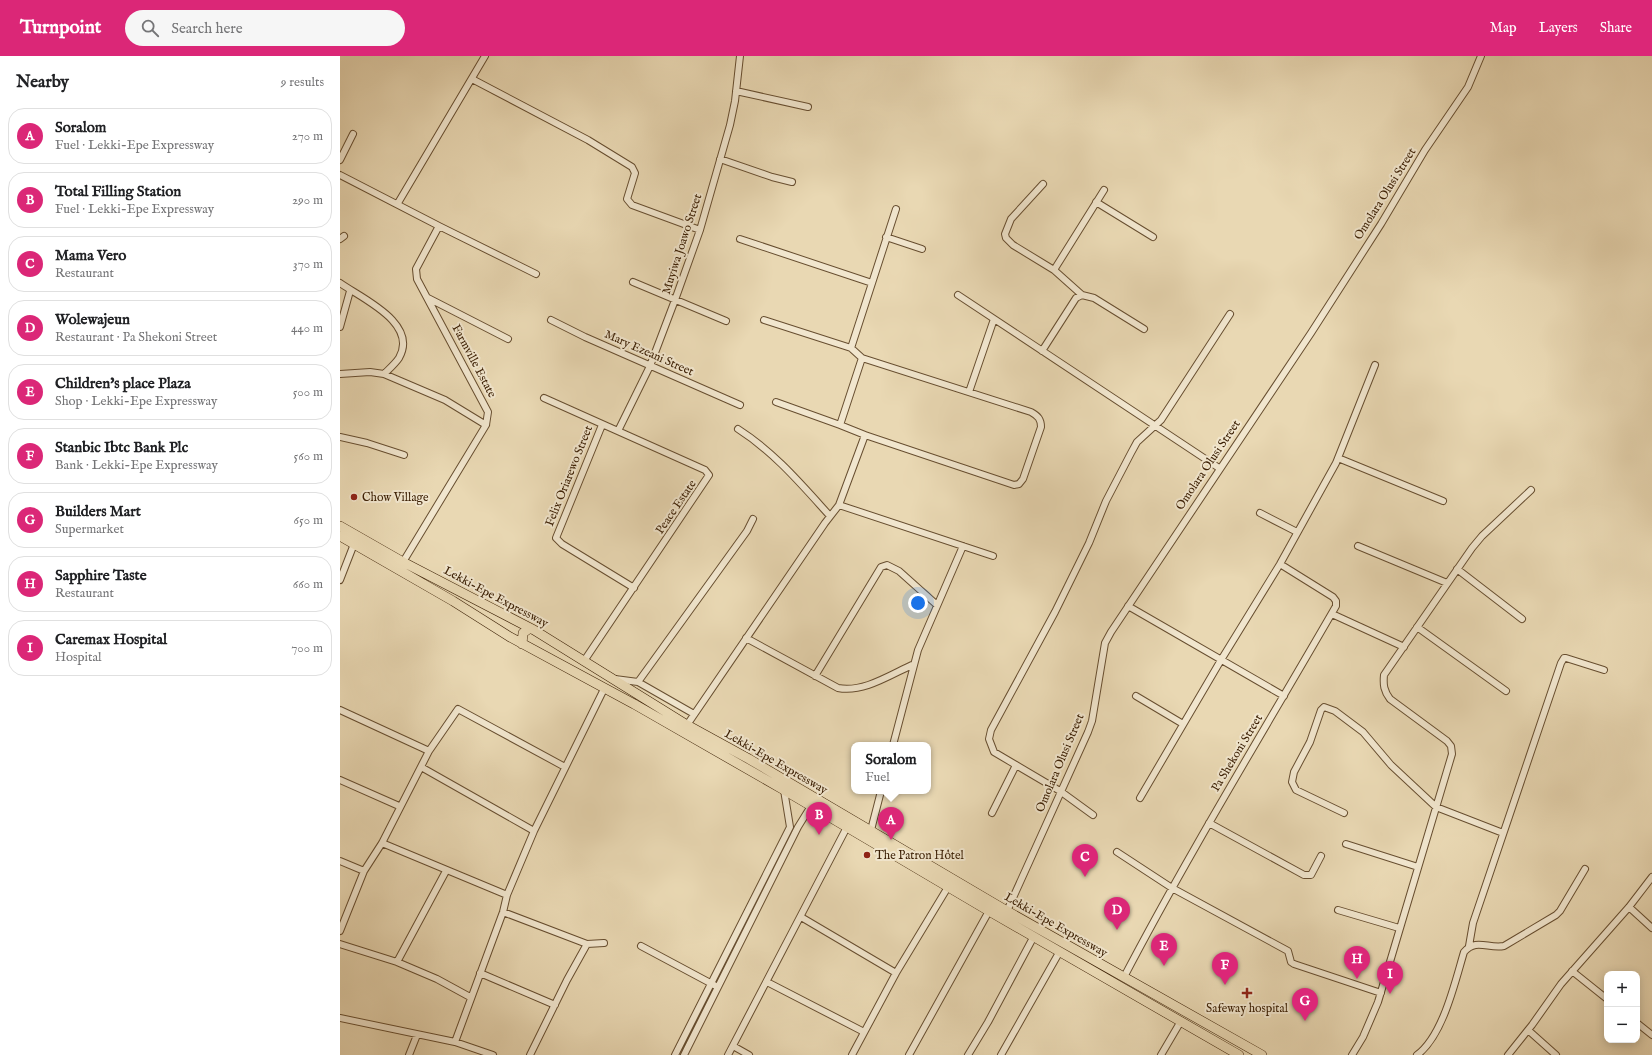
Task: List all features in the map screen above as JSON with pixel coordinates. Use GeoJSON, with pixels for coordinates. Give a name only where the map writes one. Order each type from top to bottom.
{"type":"FeatureCollection","features":[{"type":"Feature","properties":{"kind":"highway","name":"Lekki-Epe Expressway"},"geometry":{"type":"LineString","coordinates":[[340,526],[403,562],[530,628],[687,725],[871,830],[1007,911],[1262,1055]]}},
{"type":"Feature","properties":{"kind":"highway","name":"Lekki-Epe Expressway"},"geometry":{"type":"LineString","coordinates":[[340,536],[453,600],[510,638],[604,688],[784,790],[989,911],[1239,1055]]}},
{"type":"Feature","properties":{"kind":"highway"},"geometry":{"type":"LineString","coordinates":[[510,638],[517,631],[520,623]]}},
{"type":"Feature","properties":{"kind":"highway"},"geometry":{"type":"LineString","coordinates":[[522,644],[523,633],[530,628]]}},
{"type":"Feature","properties":{"kind":"street"},"geometry":{"type":"LineString","coordinates":[[398,203],[432,142],[485,56]]}},
{"type":"Feature","properties":{"kind":"street","name":"Muyiwa Joawo Street"},"geometry":{"type":"LineString","coordinates":[[618,431],[650,366],[700,230],[730,125],[740,56]]}},
{"type":"Feature","properties":{"kind":"street","name":"Omolara Olusi Street"},"geometry":{"type":"LineString","coordinates":[[1007,911],[1092,721],[1105,643],[1128,606],[1311,333],[1425,150],[1468,87],[1481,56]]}},
{"type":"Feature","properties":{"kind":"street"},"geometry":{"type":"LineString","coordinates":[[472,79],[588,140],[632,167],[635,173],[627,199],[632,205],[700,230]]}},
{"type":"Feature","properties":{"kind":"street"},"geometry":{"type":"LineString","coordinates":[[736,90],[808,106]]}},
{"type":"Feature","properties":{"kind":"street"},"geometry":{"type":"LineString","coordinates":[[340,160],[353,134]]}},
{"type":"Feature","properties":{"kind":"street"},"geometry":{"type":"LineString","coordinates":[[720,159],[772,177],[792,182]]}},
{"type":"Feature","properties":{"kind":"street"},"geometry":{"type":"LineString","coordinates":[[340,175],[398,203],[438,228],[536,274]]}},
{"type":"Feature","properties":{"kind":"street"},"geometry":{"type":"LineString","coordinates":[[1043,184],[1010,219],[1005,234],[1006,238],[1013,246],[1054,270],[1082,295],[1094,298],[1144,329]]}},
{"type":"Feature","properties":{"kind":"street"},"geometry":{"type":"LineString","coordinates":[[1054,270],[1104,190]]}},
{"type":"Feature","properties":{"kind":"street"},"geometry":{"type":"LineString","coordinates":[[1096,202],[1154,237]]}},
{"type":"Feature","properties":{"kind":"street"},"geometry":{"type":"LineString","coordinates":[[851,348],[896,208]]}},
{"type":"Feature","properties":{"kind":"street","name":"Farmville Estate"},"geometry":{"type":"LineString","coordinates":[[438,228],[416,269],[417,279],[488,412],[486,425]]}},
{"type":"Feature","properties":{"kind":"street"},"geometry":{"type":"LineString","coordinates":[[886,237],[922,249]]}},
{"type":"Feature","properties":{"kind":"street"},"geometry":{"type":"LineString","coordinates":[[740,239],[872,283]]}},
{"type":"Feature","properties":{"kind":"street"},"geometry":{"type":"LineString","coordinates":[[633,282],[726,321]]}},
{"type":"Feature","properties":{"kind":"street"},"geometry":{"type":"LineString","coordinates":[[340,283],[350,291],[381,309],[396,324],[403,345],[399,357],[384,374]]}},
{"type":"Feature","properties":{"kind":"street"},"geometry":{"type":"LineString","coordinates":[[340,327],[350,291]]}},
{"type":"Feature","properties":{"kind":"street"},"geometry":{"type":"LineString","coordinates":[[958,295],[1155,427],[1220,468]]}},
{"type":"Feature","properties":{"kind":"street"},"geometry":{"type":"LineString","coordinates":[[1042,351],[1076,298],[1082,295]]}},
{"type":"Feature","properties":{"kind":"street"},"geometry":{"type":"LineString","coordinates":[[428,298],[508,339]]}},
{"type":"Feature","properties":{"kind":"street"},"geometry":{"type":"LineString","coordinates":[[1093,815],[1060,791],[994,752],[989,739],[991,730],[1054,612],[1130,453],[1137,442],[1155,427],[1230,314]]}},
{"type":"Feature","properties":{"kind":"street"},"geometry":{"type":"LineString","coordinates":[[969,392],[994,319]]}},
{"type":"Feature","properties":{"kind":"street","name":"Mary Ezeani Street"},"geometry":{"type":"LineString","coordinates":[[551,320],[650,366],[740,405]]}},
{"type":"Feature","properties":{"kind":"street"},"geometry":{"type":"LineString","coordinates":[[764,320],[851,348],[862,358],[1031,412],[1037,415],[1041,421],[1041,427],[1022,479],[1019,484],[1014,485],[865,435],[776,402]]}},
{"type":"Feature","properties":{"kind":"street"},"geometry":{"type":"LineString","coordinates":[[840,425],[862,358]]}},
{"type":"Feature","properties":{"kind":"street"},"geometry":{"type":"LineString","coordinates":[[1140,798],[1221,660],[1280,564],[1338,458],[1375,365]]}},
{"type":"Feature","properties":{"kind":"street"},"geometry":{"type":"LineString","coordinates":[[340,374],[370,372],[384,374],[445,400],[486,425],[403,562]]}},
{"type":"Feature","properties":{"kind":"street","name":"Peace Estate"},"geometry":{"type":"LineString","coordinates":[[544,398],[705,470],[709,475],[584,661]]}},
{"type":"Feature","properties":{"kind":"street","name":"Felix Oriarewo Street"},"geometry":{"type":"LineString","coordinates":[[602,425],[556,538],[562,544],[634,588]]}},
{"type":"Feature","properties":{"kind":"street"},"geometry":{"type":"LineString","coordinates":[[738,429],[775,456],[830,516]]}},
{"type":"Feature","properties":{"kind":"street"},"geometry":{"type":"LineString","coordinates":[[687,725],[839,505],[865,435]]}},
{"type":"Feature","properties":{"kind":"street"},"geometry":{"type":"LineString","coordinates":[[340,437],[404,454]]}},
{"type":"Feature","properties":{"kind":"street"},"geometry":{"type":"LineString","coordinates":[[1338,458],[1443,501]]}},
{"type":"Feature","properties":{"kind":"street"},"geometry":{"type":"LineString","coordinates":[[1352,1055],[1363,1036],[1381,993],[1399,928],[1452,754],[1451,746],[1444,738],[1390,699],[1385,693],[1383,685],[1384,675],[1447,583],[1482,536],[1531,490]]}},
{"type":"Feature","properties":{"kind":"street"},"geometry":{"type":"LineString","coordinates":[[839,505],[993,556]]}},
{"type":"Feature","properties":{"kind":"street"},"geometry":{"type":"LineString","coordinates":[[1260,513],[1297,532]]}},
{"type":"Feature","properties":{"kind":"street"},"geometry":{"type":"LineString","coordinates":[[638,682],[747,531],[753,519]]}},
{"type":"Feature","properties":{"kind":"street"},"geometry":{"type":"LineString","coordinates":[[340,580],[354,544]]}},
{"type":"Feature","properties":{"kind":"street"},"geometry":{"type":"LineString","coordinates":[[894,742],[912,665],[963,546]]}},
{"type":"Feature","properties":{"kind":"street"},"geometry":{"type":"LineString","coordinates":[[1358,546],[1447,583]]}},
{"type":"Feature","properties":{"kind":"street"},"geometry":{"type":"LineString","coordinates":[[1280,564],[1332,597],[1336,601],[1336,606],[1332,614],[1404,646]]}},
{"type":"Feature","properties":{"kind":"street"},"geometry":{"type":"LineString","coordinates":[[815,676],[881,567],[887,565],[899,571],[937,605]]}},
{"type":"Feature","properties":{"kind":"street"},"geometry":{"type":"LineString","coordinates":[[1457,569],[1522,619]]}},
{"type":"Feature","properties":{"kind":"street"},"geometry":{"type":"LineString","coordinates":[[1128,606],[1284,696]]}},
{"type":"Feature","properties":{"kind":"street","name":"Pa Shekoni Street"},"geometry":{"type":"LineString","coordinates":[[1124,977],[1209,823],[1332,614]]}},
{"type":"Feature","properties":{"kind":"street"},"geometry":{"type":"LineString","coordinates":[[1417,628],[1506,691]]}},
{"type":"Feature","properties":{"kind":"street"},"geometry":{"type":"LineString","coordinates":[[746,638],[838,688],[847,690],[862,687],[912,665]]}},
{"type":"Feature","properties":{"kind":"street"},"geometry":{"type":"LineString","coordinates":[[1417,1055],[1425,1049],[1446,1011],[1464,952],[1469,946],[1473,923],[1503,833],[1564,658],[1604,670]]}},
{"type":"Feature","properties":{"kind":"street"},"geometry":{"type":"LineString","coordinates":[[611,679],[638,682],[694,714]]}},
{"type":"Feature","properties":{"kind":"street"},"geometry":{"type":"LineString","coordinates":[[455,1042],[470,997],[503,912],[507,895],[534,831],[604,688]]}},
{"type":"Feature","properties":{"kind":"street"},"geometry":{"type":"LineString","coordinates":[[1136,696],[1183,724]]}},
{"type":"Feature","properties":{"kind":"street"},"geometry":{"type":"LineString","coordinates":[[1344,813],[1296,790],[1292,782],[1294,772],[1310,742],[1321,710],[1324,707],[1335,711],[1363,732],[1391,765],[1436,807],[1503,833]]}},
{"type":"Feature","properties":{"kind":"street"},"geometry":{"type":"LineString","coordinates":[[340,931],[364,871],[382,843],[399,806],[429,751],[458,709],[565,766]]}},
{"type":"Feature","properties":{"kind":"street"},"geometry":{"type":"LineString","coordinates":[[340,710],[429,751]]}},
{"type":"Feature","properties":{"kind":"street"},"geometry":{"type":"LineString","coordinates":[[992,813],[1016,765]]}},
{"type":"Feature","properties":{"kind":"street"},"geometry":{"type":"LineString","coordinates":[[421,767],[534,831]]}},
{"type":"Feature","properties":{"kind":"street"},"geometry":{"type":"LineString","coordinates":[[340,780],[399,806]]}},
{"type":"Feature","properties":{"kind":"street"},"geometry":{"type":"LineString","coordinates":[[684,1055],[775,866],[790,827],[786,813],[784,790]]}},
{"type":"Feature","properties":{"kind":"street"},"geometry":{"type":"LineString","coordinates":[[871,830],[880,794]]}},
{"type":"Feature","properties":{"kind":"street"},"geometry":{"type":"LineString","coordinates":[[674,1055],[711,983],[775,866],[811,806]]}},
{"type":"Feature","properties":{"kind":"street"},"geometry":{"type":"LineString","coordinates":[[1209,823],[1304,875],[1311,875],[1321,856]]}},
{"type":"Feature","properties":{"kind":"street"},"geometry":{"type":"LineString","coordinates":[[728,1055],[847,827]]}},
{"type":"Feature","properties":{"kind":"street"},"geometry":{"type":"LineString","coordinates":[[382,843],[446,871],[507,895]]}},
{"type":"Feature","properties":{"kind":"street"},"geometry":{"type":"LineString","coordinates":[[1346,844],[1418,867]]}},
{"type":"Feature","properties":{"kind":"street"},"geometry":{"type":"LineString","coordinates":[[1117,852],[1172,888],[1288,951],[1291,962],[1294,964],[1381,993]]}},
{"type":"Feature","properties":{"kind":"street"},"geometry":{"type":"LineString","coordinates":[[340,861],[364,871]]}},
{"type":"Feature","properties":{"kind":"street"},"geometry":{"type":"LineString","coordinates":[[1469,946],[1475,944],[1496,948],[1504,946],[1556,915],[1560,911],[1585,869]]}},
{"type":"Feature","properties":{"kind":"street"},"geometry":{"type":"LineString","coordinates":[[397,962],[446,871]]}},
{"type":"Feature","properties":{"kind":"street"},"geometry":{"type":"LineString","coordinates":[[1508,1055],[1572,971],[1629,907],[1652,877]]}},
{"type":"Feature","properties":{"kind":"street"},"geometry":{"type":"LineString","coordinates":[[852,1055],[896,973],[948,887]]}},
{"type":"Feature","properties":{"kind":"street"},"geometry":{"type":"LineString","coordinates":[[1629,907],[1652,928]]}},
{"type":"Feature","properties":{"kind":"street"},"geometry":{"type":"LineString","coordinates":[[1338,910],[1399,928]]}},
{"type":"Feature","properties":{"kind":"street"},"geometry":{"type":"LineString","coordinates":[[909,1055],[989,911]]}},
{"type":"Feature","properties":{"kind":"street"},"geometry":{"type":"LineString","coordinates":[[503,912],[587,944],[604,943]]}},
{"type":"Feature","properties":{"kind":"street"},"geometry":{"type":"LineString","coordinates":[[801,917],[896,973]]}},
{"type":"Feature","properties":{"kind":"street"},"geometry":{"type":"LineString","coordinates":[[968,1055],[988,1022],[1034,936]]}},
{"type":"Feature","properties":{"kind":"street"},"geometry":{"type":"LineString","coordinates":[[340,944],[397,962],[437,979],[470,997]]}},
{"type":"Feature","properties":{"kind":"street"},"geometry":{"type":"LineString","coordinates":[[530,1055],[587,944]]}},
{"type":"Feature","properties":{"kind":"street"},"geometry":{"type":"LineString","coordinates":[[641,946],[718,987]]}},
{"type":"Feature","properties":{"kind":"street"},"geometry":{"type":"LineString","coordinates":[[1002,1055],[1060,951]]}},
{"type":"Feature","properties":{"kind":"street"},"geometry":{"type":"LineString","coordinates":[[1572,971],[1604,997]]}},
{"type":"Feature","properties":{"kind":"street"},"geometry":{"type":"LineString","coordinates":[[480,973],[555,1005]]}},
{"type":"Feature","properties":{"kind":"street"},"geometry":{"type":"LineString","coordinates":[[767,982],[864,1032]]}},
{"type":"Feature","properties":{"kind":"street"},"geometry":{"type":"LineString","coordinates":[[340,1018],[455,1042],[493,1055]]}},
{"type":"Feature","properties":{"kind":"street"},"geometry":{"type":"LineString","coordinates":[[1161,1055],[1181,1021]]}},
{"type":"Feature","properties":{"kind":"street"},"geometry":{"type":"LineString","coordinates":[[1640,1025],[1652,1035]]}},
{"type":"Feature","properties":{"kind":"street"},"geometry":{"type":"LineString","coordinates":[[1528,1030],[1556,1055]]}},
{"type":"Feature","properties":{"kind":"street"},"geometry":{"type":"LineString","coordinates":[[409,1055],[418,1035]]}},
{"type":"Feature","properties":{"kind":"street"},"geometry":{"type":"LineString","coordinates":[[732,1046],[749,1055]]}},
{"type":"Feature","properties":{"kind":"place","name":"Chow Village"},"geometry":{"type":"Point","coordinates":[354,497]}},
{"type":"Feature","properties":{"kind":"place","name":"Total Filling Station"},"geometry":{"type":"Point","coordinates":[819,835]}},
{"type":"Feature","properties":{"kind":"place","name":"Soralom"},"geometry":{"type":"Point","coordinates":[891,840]}},
{"type":"Feature","properties":{"kind":"place","name":"The Patron Hôtel"},"geometry":{"type":"Point","coordinates":[867,855]}},
{"type":"Feature","properties":{"kind":"place","name":"Mama Vero"},"geometry":{"type":"Point","coordinates":[1085,877]}},
{"type":"Feature","properties":{"kind":"place","name":"Wolewajeun"},"geometry":{"type":"Point","coordinates":[1117,930]}},
{"type":"Feature","properties":{"kind":"place","name":"Children's place Plaza"},"geometry":{"type":"Point","coordinates":[1164,966]}},
{"type":"Feature","properties":{"kind":"place","name":"Sapphire Taste"},"geometry":{"type":"Point","coordinates":[1357,979]}},
{"type":"Feature","properties":{"kind":"place","name":"Stanbic Ibtc Bank Plc"},"geometry":{"type":"Point","coordinates":[1225,985]}},
{"type":"Feature","properties":{"kind":"place","name":"Safeway hospital"},"geometry":{"type":"Point","coordinates":[1247,993]}},
{"type":"Feature","properties":{"kind":"place","name":"Caremax Hospital"},"geometry":{"type":"Point","coordinates":[1390,994]}},
{"type":"Feature","properties":{"kind":"place","name":"Builders Mart"},"geometry":{"type":"Point","coordinates":[1305,1021]}}]}
